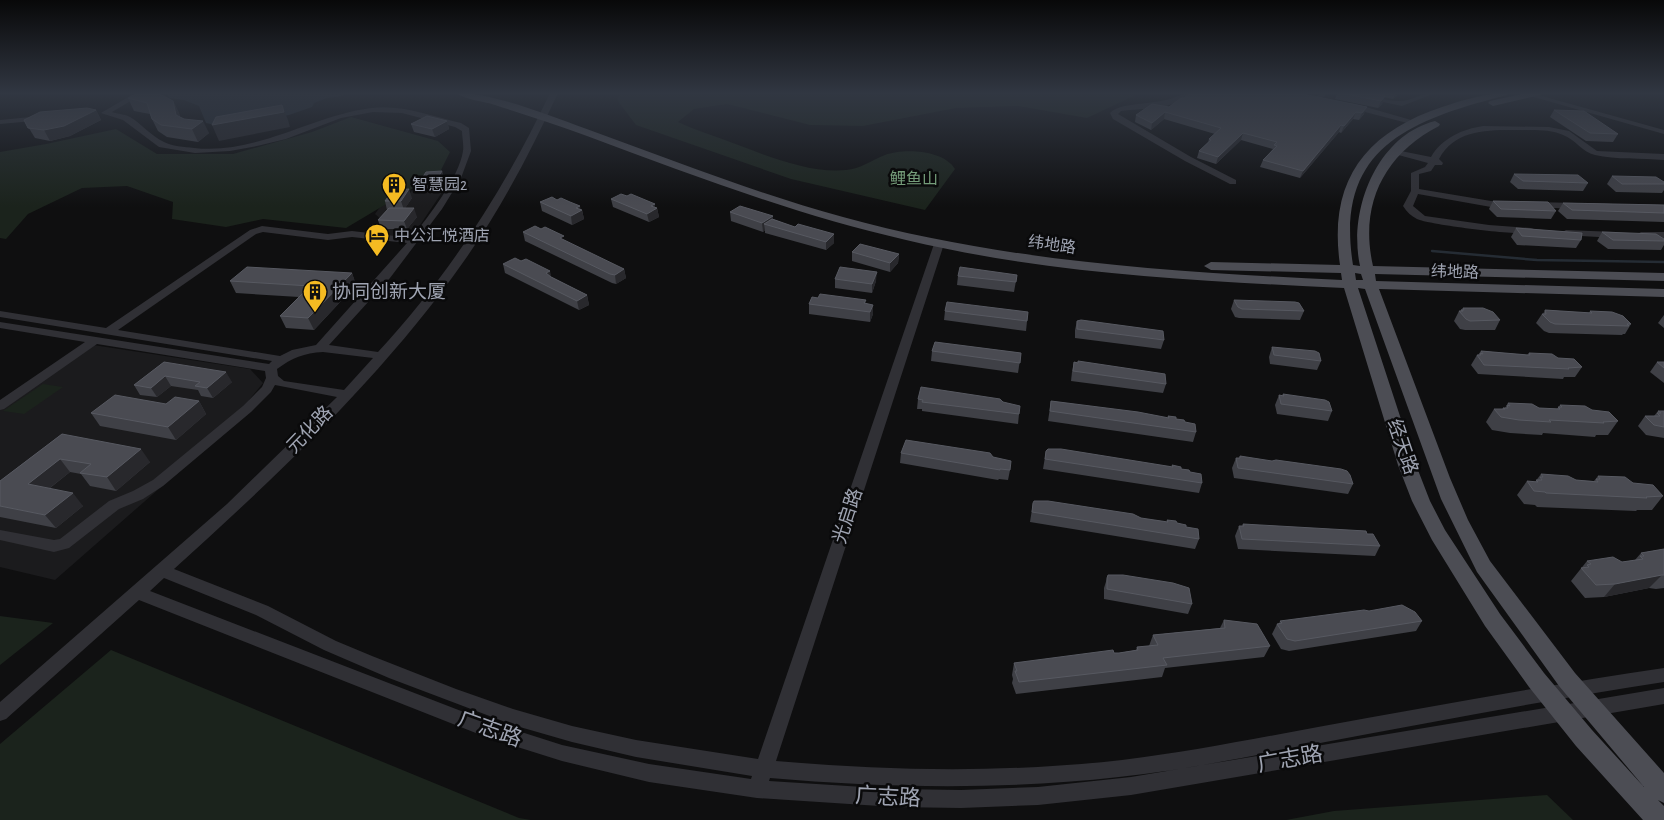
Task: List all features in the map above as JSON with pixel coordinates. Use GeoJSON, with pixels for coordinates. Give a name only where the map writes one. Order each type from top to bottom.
{"type":"FeatureCollection","features":[{"type":"Feature","properties":{"kind":"main road","name":"纬地路"},"geometry":{"type":"LineString","coordinates":[[596,131],[799,209],[939,244],[1056,263],[1132,271],[1348,277],[1368,270],[1664,277]]}},
{"type":"Feature","properties":{"kind":"main road","name":"纬地路"},"geometry":{"type":"LineString","coordinates":[[602,131],[767,188],[845,212],[920,230],[1017,248],[1130,262],[1213,266],[1348,277],[1372,286],[1664,293]]}},
{"type":"Feature","properties":{"kind":"main road","name":"经天路"},"geometry":{"type":"LineString","coordinates":[[1398,131],[1386,138],[1371,153],[1359,172],[1349,195],[1344,216],[1343,238],[1348,277],[1399,439],[1422,502],[1453,560],[1502,636],[1563,712],[1660,820]]}},
{"type":"Feature","properties":{"kind":"main road","name":"经天路"},"geometry":{"type":"LineString","coordinates":[[1420,131],[1403,142],[1388,157],[1377,176],[1364,216],[1363,242],[1372,286],[1449,501],[1480,561],[1533,636],[1590,708],[1664,791]]}},
{"type":"Feature","properties":{"kind":"street"},"geometry":{"type":"LineString","coordinates":[[144,131],[162,145],[194,151],[230,149],[257,144],[298,131]]}},
{"type":"Feature","properties":{"kind":"street"},"geometry":{"type":"LineString","coordinates":[[321,347],[387,275],[433,217],[458,177],[468,150],[466,131]]}},
{"type":"Feature","properties":{"kind":"street","name":"元化路"},"geometry":{"type":"LineString","coordinates":[[0,713],[265,476],[380,356],[445,280],[472,241],[495,205],[535,131]]}},
{"type":"Feature","properties":{"kind":"street"},"geometry":{"type":"LineString","coordinates":[[1140,131],[1233,182]]}},
{"type":"Feature","properties":{"kind":"street"},"geometry":{"type":"LineString","coordinates":[[1469,131],[1437,152],[1428,169],[1415,172],[1415,191],[1408,208],[1412,212],[1422,218],[1489,228],[1662,237]]}},
{"type":"Feature","properties":{"kind":"street"},"geometry":{"type":"LineString","coordinates":[[1559,131],[1596,153],[1664,157]]}},
{"type":"Feature","properties":{"kind":"street"},"geometry":{"type":"LineString","coordinates":[[1394,151],[1433,161]]}},
{"type":"Feature","properties":{"kind":"street"},"geometry":{"type":"LineString","coordinates":[[1415,191],[1490,204],[1589,206]]}},
{"type":"Feature","properties":{"kind":"street"},"geometry":{"type":"LineString","coordinates":[[109,331],[253,232],[262,229],[328,237],[352,234],[414,241]]}},
{"type":"Feature","properties":{"kind":"street","name":"光启路"},"geometry":{"type":"LineString","coordinates":[[757,788],[939,244]]}},
{"type":"Feature","properties":{"kind":"street"},"geometry":{"type":"LineString","coordinates":[[0,314],[280,359],[304,349],[321,347],[380,356]]}},
{"type":"Feature","properties":{"kind":"street"},"geometry":{"type":"LineString","coordinates":[[0,325],[96,340],[271,373],[281,384],[345,394]]}},
{"type":"Feature","properties":{"kind":"street"},"geometry":{"type":"LineString","coordinates":[[0,406],[96,340]]}},
{"type":"Feature","properties":{"kind":"street"},"geometry":{"type":"LineString","coordinates":[[0,535],[54,546],[64,544],[114,505],[138,496],[158,483],[247,408],[266,389],[271,373],[280,359]]}},
{"type":"Feature","properties":{"kind":"street","name":"广志路"},"geometry":{"type":"LineString","coordinates":[[161,570],[276,617],[336,648],[477,704],[571,734],[665,754],[764,768],[875,776],[969,778],[1100,771],[1222,753],[1574,688],[1664,675]]}},
{"type":"Feature","properties":{"kind":"street","name":"广志路"},"geometry":{"type":"LineString","coordinates":[[136,592],[486,729],[562,753],[649,773],[757,788],[895,798],[961,800],[1038,796],[1131,786],[1664,696]]}},
{"type":"Feature","properties":{"kind":"shaded area"},"geometry":{"type":"Polygon","coordinates":[[[422,179],[451,179],[412,237],[399,238],[370,234],[382,220],[375,214],[383,203],[410,193],[422,179]]]}},
{"type":"Feature","properties":{"kind":"shaded area"},"geometry":{"type":"Polygon","coordinates":[[[93,345],[250,369],[263,383],[249,400],[258,402],[55,580],[0,567],[0,409],[93,345]]]}},
{"type":"Feature","properties":{"kind":"green space"},"geometry":{"type":"Polygon","coordinates":[[[105,131],[120,131],[157,154],[233,154],[312,132],[403,131],[438,141],[450,152],[440,172],[346,228],[263,219],[226,227],[172,219],[173,202],[127,186],[82,188],[28,214],[6,239],[0,238],[0,152],[105,131]]]}},
{"type":"Feature","properties":{"kind":"green space","name":"鲤鱼山"},"geometry":{"type":"Polygon","coordinates":[[[654,131],[701,131],[784,161],[816,169],[846,170],[861,166],[885,155],[913,151],[933,154],[950,163],[955,169],[925,210],[791,179],[654,131]]]}},
{"type":"Feature","properties":{"kind":"green space"},"geometry":{"type":"Polygon","coordinates":[[[43,384],[63,387],[24,414],[3,411],[43,384]]]}},
{"type":"Feature","properties":{"kind":"green space"},"geometry":{"type":"Polygon","coordinates":[[[0,616],[53,623],[0,665],[0,616]]]}},
{"type":"Feature","properties":{"kind":"green space"},"geometry":{"type":"Polygon","coordinates":[[[111,650],[519,818],[531,820],[0,820],[0,744],[111,650]]]}},
{"type":"Feature","properties":{"kind":"green space"},"geometry":{"type":"Polygon","coordinates":[[[1547,795],[1573,820],[1286,820],[1334,811],[1547,795]]]}},
{"type":"Feature","properties":{"kind":"building"},"geometry":{"type":"Polygon","coordinates":[[[1217,131],[1336,131],[1303,171],[1263,160],[1277,146],[1274,145],[1277,142],[1243,133],[1218,157],[1199,151],[1211,140],[1209,139],[1217,131]]]}},
{"type":"Feature","properties":{"kind":"building"},"geometry":{"type":"Polygon","coordinates":[[[1587,131],[1614,131],[1618,134],[1587,131]]]}},
{"type":"Feature","properties":{"kind":"building"},"geometry":{"type":"Polygon","coordinates":[[[442,171],[435,182],[419,183],[426,172],[442,171]]]}},
{"type":"Feature","properties":{"kind":"building"},"geometry":{"type":"Polygon","coordinates":[[[1514,174],[1578,175],[1588,183],[1523,181],[1514,174]]]}},
{"type":"Feature","properties":{"kind":"building"},"geometry":{"type":"Polygon","coordinates":[[[1612,176],[1656,177],[1664,182],[1664,184],[1622,184],[1612,176]]]}},
{"type":"Feature","properties":{"kind":"building"},"geometry":{"type":"Polygon","coordinates":[[[409,189],[401,201],[385,201],[393,190],[409,189]]]}},
{"type":"Feature","properties":{"kind":"building"},"geometry":{"type":"Polygon","coordinates":[[[621,194],[627,196],[631,194],[655,204],[651,206],[657,208],[647,214],[611,199],[621,194]]]}},
{"type":"Feature","properties":{"kind":"building"},"geometry":{"type":"Polygon","coordinates":[[[552,197],[557,200],[561,198],[580,206],[576,208],[582,210],[571,216],[540,202],[552,197]]]}},
{"type":"Feature","properties":{"kind":"building"},"geometry":{"type":"Polygon","coordinates":[[[1493,201],[1548,202],[1556,211],[1501,209],[1493,201]]]}},
{"type":"Feature","properties":{"kind":"building"},"geometry":{"type":"Polygon","coordinates":[[[1563,203],[1664,205],[1664,213],[1572,210],[1563,203]]]}},
{"type":"Feature","properties":{"kind":"building"},"geometry":{"type":"Polygon","coordinates":[[[740,206],[773,216],[762,223],[730,212],[740,206]]]}},
{"type":"Feature","properties":{"kind":"building"},"geometry":{"type":"Polygon","coordinates":[[[389,208],[414,208],[404,221],[378,220],[389,208]]]}},
{"type":"Feature","properties":{"kind":"building"},"geometry":{"type":"Polygon","coordinates":[[[772,219],[795,227],[798,224],[834,234],[826,242],[764,224],[772,219]]]}},
{"type":"Feature","properties":{"kind":"building"},"geometry":{"type":"Polygon","coordinates":[[[535,226],[541,229],[545,227],[564,236],[560,238],[624,269],[615,275],[610,274],[523,232],[535,226]]]}},
{"type":"Feature","properties":{"kind":"building"},"geometry":{"type":"Polygon","coordinates":[[[1516,228],[1582,233],[1581,240],[1522,236],[1516,228]]]}},
{"type":"Feature","properties":{"kind":"building"},"geometry":{"type":"Polygon","coordinates":[[[1602,232],[1656,234],[1664,239],[1664,241],[1613,240],[1602,232]]]}},
{"type":"Feature","properties":{"kind":"building"},"geometry":{"type":"Polygon","coordinates":[[[860,244],[899,254],[890,263],[852,252],[860,244]]]}},
{"type":"Feature","properties":{"kind":"building"},"geometry":{"type":"Polygon","coordinates":[[[515,258],[521,261],[526,259],[550,271],[546,273],[551,277],[587,295],[577,301],[503,264],[515,258]]]}},
{"type":"Feature","properties":{"kind":"building"},"geometry":{"type":"Polygon","coordinates":[[[247,267],[352,273],[308,318],[280,316],[310,286],[230,281],[247,267]]]}},
{"type":"Feature","properties":{"kind":"building"},"geometry":{"type":"Polygon","coordinates":[[[840,267],[877,272],[872,284],[835,279],[840,267]]]}},
{"type":"Feature","properties":{"kind":"building"},"geometry":{"type":"Polygon","coordinates":[[[960,267],[1017,275],[1016,282],[958,276],[960,267]]]}},
{"type":"Feature","properties":{"kind":"building"},"geometry":{"type":"Polygon","coordinates":[[[820,294],[866,300],[864,303],[873,305],[870,312],[809,304],[812,297],[818,298],[820,294]]]}},
{"type":"Feature","properties":{"kind":"building"},"geometry":{"type":"Polygon","coordinates":[[[1234,300],[1295,302],[1299,303],[1304,311],[1242,309],[1238,307],[1234,300]]]}},
{"type":"Feature","properties":{"kind":"building"},"geometry":{"type":"Polygon","coordinates":[[[947,302],[1028,312],[1027,321],[945,311],[947,302]]]}},
{"type":"Feature","properties":{"kind":"building"},"geometry":{"type":"Polygon","coordinates":[[[1463,308],[1483,308],[1493,312],[1500,320],[1470,321],[1459,311],[1463,311],[1461,310],[1464,310],[1463,308]]]}},
{"type":"Feature","properties":{"kind":"building"},"geometry":{"type":"Polygon","coordinates":[[[1545,310],[1592,313],[1590,311],[1612,312],[1623,316],[1631,324],[1627,324],[1629,326],[1555,324],[1542,314],[1546,314],[1545,310]]]}},
{"type":"Feature","properties":{"kind":"building"},"geometry":{"type":"Polygon","coordinates":[[[1077,321],[1163,331],[1164,340],[1077,329],[1077,321]]]}},
{"type":"Feature","properties":{"kind":"building"},"geometry":{"type":"Polygon","coordinates":[[[935,342],[1021,353],[1020,363],[932,351],[935,342]]]}},
{"type":"Feature","properties":{"kind":"building"},"geometry":{"type":"Polygon","coordinates":[[[1272,347],[1315,351],[1319,353],[1321,361],[1274,355],[1272,347]]]}},
{"type":"Feature","properties":{"kind":"building"},"geometry":{"type":"Polygon","coordinates":[[[1481,351],[1528,355],[1530,355],[1529,353],[1552,354],[1558,358],[1574,359],[1582,367],[1569,369],[1484,365],[1477,355],[1483,354],[1481,351]]]}},
{"type":"Feature","properties":{"kind":"building"},"geometry":{"type":"Polygon","coordinates":[[[1078,361],[1165,374],[1166,384],[1073,371],[1074,362],[1078,363],[1078,361]]]}},
{"type":"Feature","properties":{"kind":"building"},"geometry":{"type":"Polygon","coordinates":[[[164,362],[226,372],[207,388],[195,386],[200,382],[165,376],[151,388],[134,385],[164,362]]]}},
{"type":"Feature","properties":{"kind":"building"},"geometry":{"type":"Polygon","coordinates":[[[1657,362],[1664,362],[1664,368],[1657,362]]]}},
{"type":"Feature","properties":{"kind":"building"},"geometry":{"type":"Polygon","coordinates":[[[921,387],[1000,399],[1003,402],[1020,406],[1019,414],[922,402],[923,400],[918,399],[921,387]]]}},
{"type":"Feature","properties":{"kind":"building"},"geometry":{"type":"Polygon","coordinates":[[[1283,394],[1325,400],[1329,402],[1332,411],[1281,404],[1279,395],[1284,396],[1283,394]]]}},
{"type":"Feature","properties":{"kind":"building"},"geometry":{"type":"Polygon","coordinates":[[[115,395],[166,404],[175,397],[199,401],[168,427],[91,413],[115,395]]]}},
{"type":"Feature","properties":{"kind":"building"},"geometry":{"type":"Polygon","coordinates":[[[1051,401],[1138,412],[1169,418],[1168,416],[1176,417],[1176,419],[1195,424],[1196,432],[1050,411],[1051,401]]]}},
{"type":"Feature","properties":{"kind":"building"},"geometry":{"type":"Polygon","coordinates":[[[1508,403],[1532,404],[1539,408],[1560,409],[1558,407],[1562,407],[1560,405],[1585,406],[1592,410],[1609,412],[1618,421],[1604,423],[1549,420],[1551,422],[1501,417],[1494,409],[1508,408],[1507,405],[1510,406],[1508,403]]]}},
{"type":"Feature","properties":{"kind":"building"},"geometry":{"type":"Polygon","coordinates":[[[1658,411],[1664,411],[1664,427],[1654,425],[1645,416],[1660,416],[1657,413],[1661,413],[1658,411]]]}},
{"type":"Feature","properties":{"kind":"building"},"geometry":{"type":"Polygon","coordinates":[[[62,434],[141,449],[107,477],[80,473],[91,464],[60,459],[28,484],[73,493],[45,515],[0,506],[0,481],[62,434]]]}},
{"type":"Feature","properties":{"kind":"building"},"geometry":{"type":"Polygon","coordinates":[[[906,440],[990,453],[993,457],[1011,461],[1010,470],[1000,470],[901,453],[906,440]]]}},
{"type":"Feature","properties":{"kind":"building"},"geometry":{"type":"Polygon","coordinates":[[[1048,449],[1061,449],[1173,467],[1172,465],[1201,474],[1202,483],[1045,459],[1048,449]]]}},
{"type":"Feature","properties":{"kind":"building"},"geometry":{"type":"Polygon","coordinates":[[[1240,456],[1341,469],[1347,471],[1353,484],[1238,468],[1236,458],[1240,458],[1240,456]]]}},
{"type":"Feature","properties":{"kind":"building"},"geometry":{"type":"Polygon","coordinates":[[[1541,474],[1568,476],[1576,480],[1598,482],[1596,479],[1600,479],[1598,476],[1625,477],[1633,483],[1653,485],[1663,496],[1647,498],[1534,491],[1527,481],[1538,482],[1536,480],[1542,480],[1541,474]]]}},
{"type":"Feature","properties":{"kind":"building"},"geometry":{"type":"Polygon","coordinates":[[[1034,501],[1048,501],[1133,514],[1141,518],[1168,522],[1167,520],[1176,521],[1186,525],[1186,527],[1198,529],[1199,539],[1032,512],[1034,501]]]}},
{"type":"Feature","properties":{"kind":"building"},"geometry":{"type":"Polygon","coordinates":[[[1243,524],[1366,531],[1367,534],[1373,534],[1380,546],[1242,539],[1239,526],[1244,526],[1243,524]]]}},
{"type":"Feature","properties":{"kind":"building"},"geometry":{"type":"Polygon","coordinates":[[[1664,549],[1664,575],[1615,584],[1596,585],[1581,568],[1589,567],[1587,565],[1591,564],[1587,561],[1613,557],[1622,562],[1643,559],[1640,556],[1644,556],[1641,553],[1664,549]]]}},
{"type":"Feature","properties":{"kind":"building"},"geometry":{"type":"Polygon","coordinates":[[[1108,575],[1123,575],[1173,583],[1189,588],[1192,604],[1107,589],[1108,575]]]}},
{"type":"Feature","properties":{"kind":"building"},"geometry":{"type":"Polygon","coordinates":[[[1402,605],[1415,612],[1422,621],[1295,641],[1287,639],[1277,624],[1282,623],[1280,621],[1364,610],[1369,611],[1402,605]]]}},
{"type":"Feature","properties":{"kind":"building"},"geometry":{"type":"Polygon","coordinates":[[[1224,620],[1257,624],[1270,646],[1163,658],[1167,665],[1019,682],[1015,671],[1017,671],[1014,663],[1113,650],[1114,653],[1119,653],[1138,650],[1137,647],[1158,645],[1153,635],[1225,628],[1224,620]]]}},
{"type":"Feature","properties":{"kind":"waterway"},"geometry":{"type":"LineString","coordinates":[[1432,251],[1537,260],[1664,262]]}},
{"type":"Feature","properties":{"kind":"place","name":"智慧园2"},"geometry":{"type":"Point","coordinates":[394,206]}},
{"type":"Feature","properties":{"kind":"place","name":"中公汇悦酒店"},"geometry":{"type":"Point","coordinates":[377,257]}},
{"type":"Feature","properties":{"kind":"place","name":"协同创新大厦"},"geometry":{"type":"Point","coordinates":[315,313]}}]}
